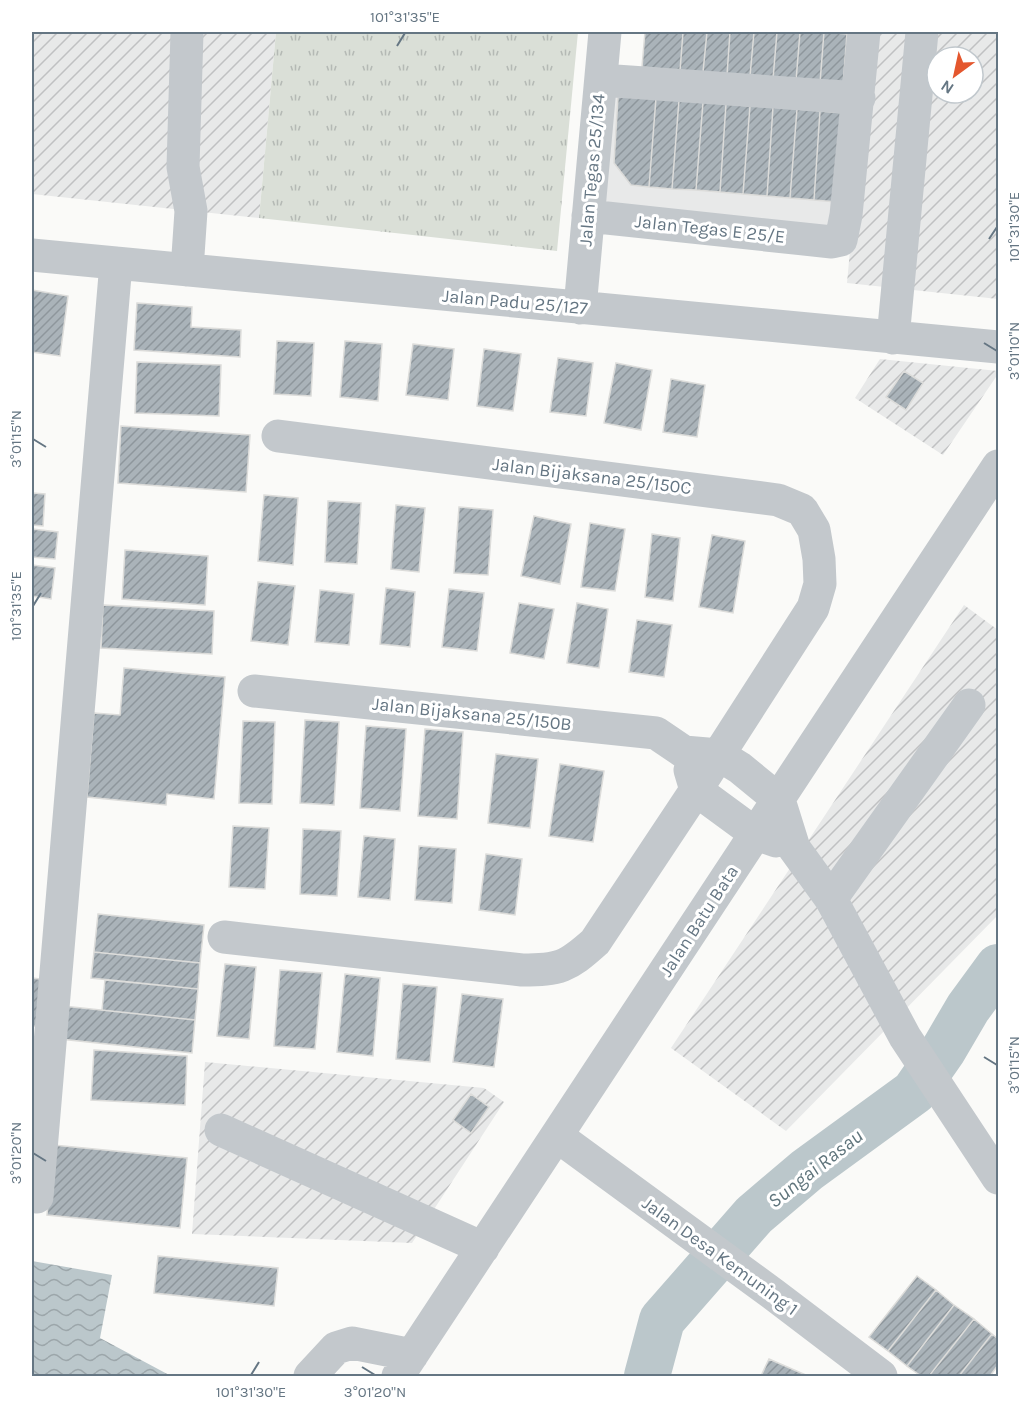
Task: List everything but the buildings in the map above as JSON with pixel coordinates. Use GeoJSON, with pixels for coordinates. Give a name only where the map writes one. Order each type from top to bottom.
{"type":"FeatureCollection","features":[{"type":"Feature","properties":{"kind":"street"},"geometry":{"type":"LineString","coordinates":[[187,32],[183,167],[191,211],[187,270]]}},
{"type":"Feature","properties":{"kind":"street","name":"Jalan Tegas 25/134"},"geometry":{"type":"LineString","coordinates":[[580,308],[605,32]]}},
{"type":"Feature","properties":{"kind":"street"},"geometry":{"type":"LineString","coordinates":[[601,80],[859,98],[864,32]]}},
{"type":"Feature","properties":{"kind":"street"},"geometry":{"type":"LineString","coordinates":[[893,338],[922,32]]}},
{"type":"Feature","properties":{"kind":"street","name":"Jalan Tegas E 25/E"},"geometry":{"type":"LineString","coordinates":[[588,216],[832,242],[841,240],[859,98]]}},
{"type":"Feature","properties":{"kind":"street","name":"Jalan Padu 25/127"},"geometry":{"type":"LineString","coordinates":[[32,255],[999,347]]}},
{"type":"Feature","properties":{"kind":"street"},"geometry":{"type":"LineString","coordinates":[[37,1197],[116,263]]}},
{"type":"Feature","properties":{"kind":"street","name":"Jalan Bijaksana 25/150C"},"geometry":{"type":"LineString","coordinates":[[224,937],[522,970],[548,970],[572,962],[595,942],[719,755],[813,608],[820,584],[814,530],[802,510],[778,500],[278,436]]}},
{"type":"Feature","properties":{"kind":"street","name":"Jalan Batu Bata"},"geometry":{"type":"LineString","coordinates":[[405,1366],[999,466]]}},
{"type":"Feature","properties":{"kind":"street","name":"Jalan Bijaksana 25/150B"},"geometry":{"type":"LineString","coordinates":[[254,691],[656,733],[684,752]]}},
{"type":"Feature","properties":{"kind":"street"},"geometry":{"type":"LineString","coordinates":[[831,899],[969,705]]}},
{"type":"Feature","properties":{"kind":"street"},"geometry":{"type":"LineString","coordinates":[[794,848],[756,834],[696,790],[684,752],[719,755],[740,768],[779,800],[794,848],[831,899],[905,1037],[999,1178]]}},
{"type":"Feature","properties":{"kind":"street"},"geometry":{"type":"LineString","coordinates":[[221,1130],[483,1248]]}},
{"type":"Feature","properties":{"kind":"street","name":"Jalan Desa Kemuning 1"},"geometry":{"type":"LineString","coordinates":[[557,1136],[773,1294],[880,1376]]}},
{"type":"Feature","properties":{"kind":"street"},"geometry":{"type":"LineString","coordinates":[[310,1377],[336,1348],[352,1343],[405,1366]]}},
{"type":"Feature","properties":{"kind":"shaded area"},"geometry":{"type":"Polygon","coordinates":[[[32,32],[276,32],[259,218],[32,194],[32,32]]]}},
{"type":"Feature","properties":{"kind":"shaded area"},"geometry":{"type":"Polygon","coordinates":[[[870,32],[998,32],[998,299],[847,283],[870,32]]]}},
{"type":"Feature","properties":{"kind":"shaded area"},"geometry":{"type":"Polygon","coordinates":[[[610,89],[846,105],[833,231],[601,208],[610,89]]]}},
{"type":"Feature","properties":{"kind":"shaded area"},"geometry":{"type":"Polygon","coordinates":[[[880,359],[998,371],[998,374],[943,455],[855,398],[880,359]]]}},
{"type":"Feature","properties":{"kind":"shaded area"},"geometry":{"type":"Polygon","coordinates":[[[964,605],[998,630],[998,915],[786,1131],[671,1048],[964,605]]]}},
{"type":"Feature","properties":{"kind":"shaded area"},"geometry":{"type":"Polygon","coordinates":[[[205,1062],[484,1088],[504,1102],[412,1243],[192,1234],[205,1062]]]}},
{"type":"Feature","properties":{"kind":"green space"},"geometry":{"type":"Polygon","coordinates":[[[276,32],[578,32],[557,251],[259,218],[276,32]]]}},
{"type":"Feature","properties":{"kind":"water"},"geometry":{"type":"Polygon","coordinates":[[[32,1261],[112,1275],[100,1338],[171,1376],[32,1376],[32,1261]]]}},
{"type":"Feature","properties":{"kind":"waterway","name":"Sungai Rasau"},"geometry":{"type":"LineString","coordinates":[[647,1376],[662,1320],[754,1215],[807,1170],[914,1092],[944,1049],[968,1008],[998,967]]}}]}
